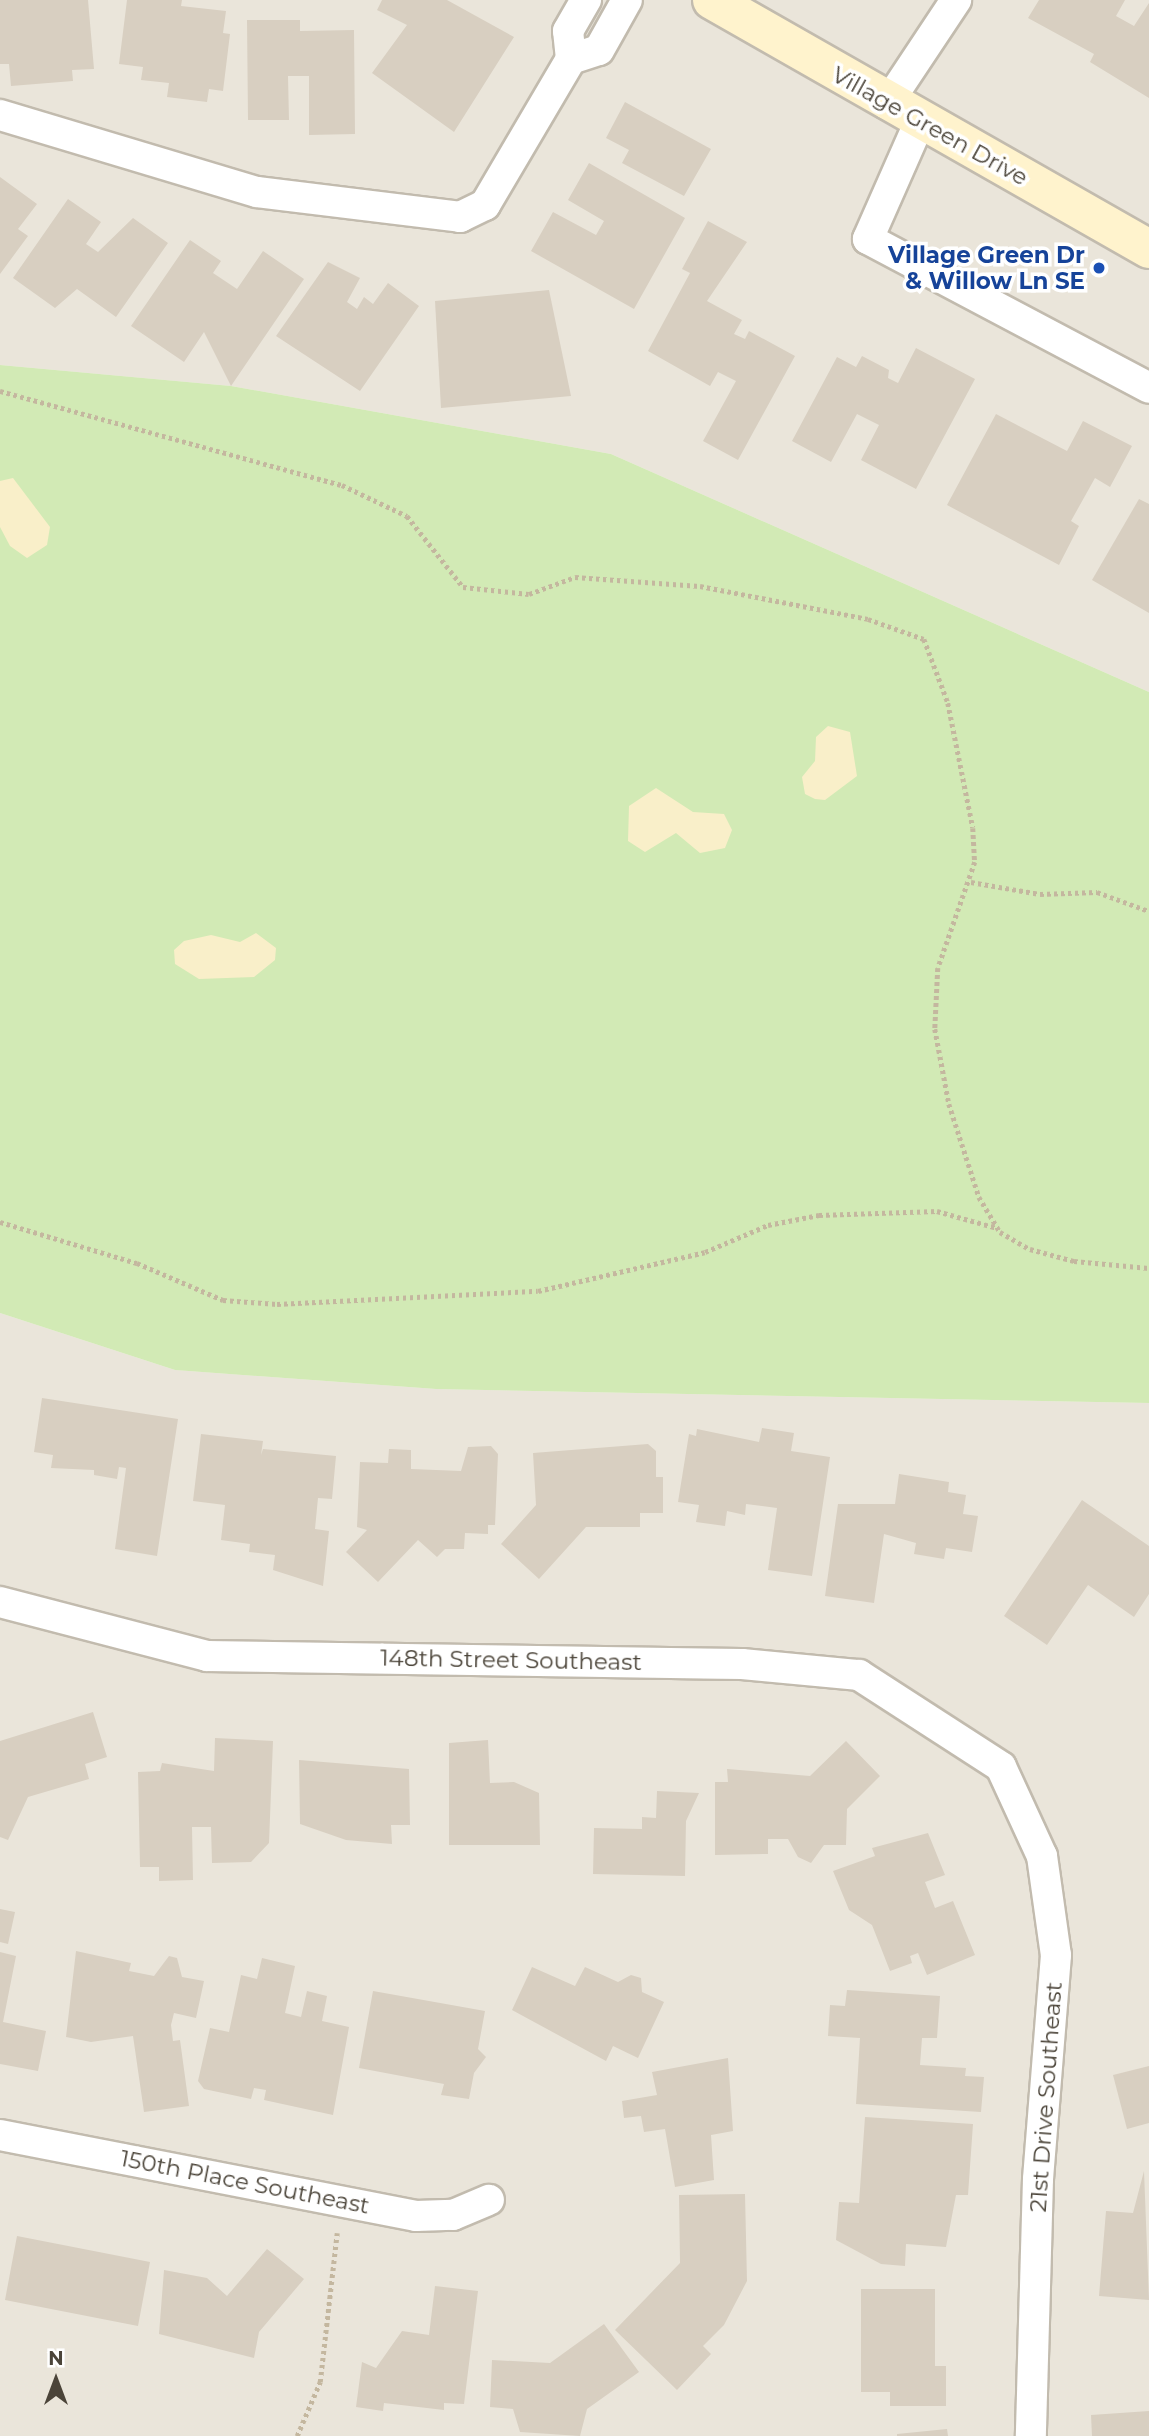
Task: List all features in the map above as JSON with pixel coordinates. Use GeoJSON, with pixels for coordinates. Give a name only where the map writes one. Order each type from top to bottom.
{"type":"FeatureCollection","features":[{"type":"Feature","properties":{"kind":"street"},"geometry":{"type":"LineString","coordinates":[[0,115],[257,192],[460,217],[485,205],[571,59],[568,31],[586,0]]}},
{"type":"Feature","properties":{"kind":"street"},"geometry":{"type":"LineString","coordinates":[[571,59],[598,50],[626,0]]}},
{"type":"Feature","properties":{"kind":"street","name":"Village Green Drive"},"geometry":{"type":"LineString","coordinates":[[712,0],[904,113],[1149,249]]}},
{"type":"Feature","properties":{"kind":"street"},"geometry":{"type":"LineString","coordinates":[[956,0],[904,113],[867,239],[1149,388]]}},
{"type":"Feature","properties":{"kind":"street","name":"148th Street Southeast"},"geometry":{"type":"LineString","coordinates":[[0,1602],[207,1656],[742,1664],[859,1675],[1001,1767]]}},
{"type":"Feature","properties":{"kind":"street","name":"21st Drive Southeast"},"geometry":{"type":"LineString","coordinates":[[1001,1767],[1042,1856],[1056,1955],[1038,2179],[1031,2436]]}},
{"type":"Feature","properties":{"kind":"street","name":"150th Place Southeast"},"geometry":{"type":"LineString","coordinates":[[0,2135],[434,2217],[489,2200]]}},
{"type":"Feature","properties":{"kind":"path"},"geometry":{"type":"LineString","coordinates":[[0,391],[342,485],[407,516],[463,587],[529,593],[575,577],[700,586],[867,619],[924,639],[948,703],[973,828],[971,882],[938,968],[935,1029],[974,1184],[998,1228]]}},
{"type":"Feature","properties":{"kind":"path"},"geometry":{"type":"LineString","coordinates":[[971,882],[1040,894],[1097,892],[1149,911]]}},
{"type":"Feature","properties":{"kind":"path"},"geometry":{"type":"LineString","coordinates":[[0,1222],[137,1263],[223,1300],[277,1304],[538,1291],[705,1252],[768,1225],[819,1215],[937,1211],[998,1228],[1030,1249],[1074,1261],[1149,1268]]}},
{"type":"Feature","properties":{"kind":"path"},"geometry":{"type":"LineString","coordinates":[[297,2436],[320,2382],[340,2201]]}},
{"type":"Feature","properties":{"kind":"shaded area"},"geometry":{"type":"Polygon","coordinates":[[[0,0],[1149,0],[1149,692],[611,454],[231,386],[0,365],[0,0]]]}},
{"type":"Feature","properties":{"kind":"shaded area"},"geometry":{"type":"Polygon","coordinates":[[[0,1313],[175,1370],[436,1389],[1149,1403],[1149,2436],[0,2436],[0,1313]]]}},
{"type":"Feature","properties":{"kind":"green space"},"geometry":{"type":"Polygon","coordinates":[[[0,365],[231,386],[611,454],[1149,692],[1149,1403],[436,1389],[175,1370],[0,1313],[0,365]]]}},
{"type":"Feature","properties":{"kind":"sand"},"geometry":{"type":"Polygon","coordinates":[[[13,478],[50,527],[47,545],[27,558],[10,546],[0,527],[0,481],[13,478]]]}},
{"type":"Feature","properties":{"kind":"sand"},"geometry":{"type":"Polygon","coordinates":[[[828,726],[850,732],[857,776],[825,800],[815,799],[805,794],[802,777],[815,761],[816,737],[828,726]]]}},
{"type":"Feature","properties":{"kind":"sand"},"geometry":{"type":"Polygon","coordinates":[[[656,788],[693,812],[724,814],[732,830],[725,848],[700,853],[676,833],[645,852],[628,841],[629,806],[656,788]]]}},
{"type":"Feature","properties":{"kind":"sand"},"geometry":{"type":"Polygon","coordinates":[[[256,933],[276,948],[275,960],[254,977],[199,979],[175,964],[174,950],[184,941],[211,935],[240,942],[256,933]]]}},
{"type":"Feature","properties":{"kind":"building"},"geometry":{"type":"Polygon","coordinates":[[[0,0],[88,0],[94,69],[72,70],[73,81],[11,86],[9,64],[0,64],[0,0]]]}},
{"type":"Feature","properties":{"kind":"building"},"geometry":{"type":"Polygon","coordinates":[[[127,0],[182,0],[181,6],[226,11],[223,33],[230,34],[223,91],[209,89],[207,102],[167,97],[169,83],[141,80],[143,67],[119,64],[127,0]]]}},
{"type":"Feature","properties":{"kind":"building"},"geometry":{"type":"Polygon","coordinates":[[[382,0],[447,0],[514,37],[454,132],[372,73],[407,25],[377,10],[382,0]]]}},
{"type":"Feature","properties":{"kind":"building"},"geometry":{"type":"Polygon","coordinates":[[[1039,0],[1125,0],[1116,16],[1134,26],[1149,3],[1149,98],[1090,62],[1094,54],[1028,18],[1039,0]]]}},
{"type":"Feature","properties":{"kind":"building"},"geometry":{"type":"Polygon","coordinates":[[[247,20],[300,20],[300,31],[354,30],[355,134],[309,135],[309,76],[288,76],[289,120],[248,120],[247,20]]]}},
{"type":"Feature","properties":{"kind":"building"},"geometry":{"type":"Polygon","coordinates":[[[625,102],[711,149],[684,196],[622,163],[629,150],[606,138],[625,102]]]}},
{"type":"Feature","properties":{"kind":"building"},"geometry":{"type":"Polygon","coordinates":[[[589,163],[685,218],[634,309],[531,251],[553,212],[596,235],[604,221],[568,200],[589,163]]]}},
{"type":"Feature","properties":{"kind":"building"},"geometry":{"type":"Polygon","coordinates":[[[0,177],[37,204],[18,229],[28,236],[0,274],[0,177]]]}},
{"type":"Feature","properties":{"kind":"building"},"geometry":{"type":"Polygon","coordinates":[[[68,199],[101,222],[86,244],[98,252],[133,218],[168,243],[116,317],[77,289],[55,308],[13,278],[68,199]]]}},
{"type":"Feature","properties":{"kind":"building"},"geometry":{"type":"Polygon","coordinates":[[[708,221],[747,242],[707,301],[742,320],[734,334],[745,339],[749,331],[795,356],[738,460],[703,441],[736,381],[718,372],[710,386],[648,351],[690,273],[682,269],[708,221]]]}},
{"type":"Feature","properties":{"kind":"building"},"geometry":{"type":"Polygon","coordinates":[[[190,240],[221,261],[213,273],[237,289],[263,251],[304,279],[231,386],[204,332],[184,362],[131,326],[190,240]]]}},
{"type":"Feature","properties":{"kind":"building"},"geometry":{"type":"Polygon","coordinates":[[[328,262],[360,278],[347,302],[357,309],[364,297],[373,304],[388,283],[419,306],[360,391],[276,336],[328,262]]]}},
{"type":"Feature","properties":{"kind":"building"},"geometry":{"type":"Polygon","coordinates":[[[549,290],[571,396],[441,408],[435,301],[549,290]]]}},
{"type":"Feature","properties":{"kind":"building"},"geometry":{"type":"Polygon","coordinates":[[[916,348],[975,379],[916,489],[861,460],[879,425],[857,414],[831,462],[792,441],[837,357],[856,367],[862,356],[889,370],[888,378],[898,383],[916,348]]]}},
{"type":"Feature","properties":{"kind":"building"},"geometry":{"type":"Polygon","coordinates":[[[996,414],[1067,451],[1083,421],[1132,446],[1110,487],[1095,478],[1071,521],[1079,526],[1059,565],[947,505],[996,414]]]}},
{"type":"Feature","properties":{"kind":"building"},"geometry":{"type":"Polygon","coordinates":[[[1139,499],[1149,504],[1149,613],[1092,580],[1139,499]]]}},
{"type":"Feature","properties":{"kind":"building"},"geometry":{"type":"Polygon","coordinates":[[[42,1398],[178,1419],[157,1556],[115,1549],[126,1468],[119,1467],[117,1479],[94,1475],[94,1470],[51,1468],[53,1455],[34,1452],[42,1398]]]}},
{"type":"Feature","properties":{"kind":"building"},"geometry":{"type":"Polygon","coordinates":[[[762,1428],[794,1433],[791,1451],[830,1457],[812,1576],[768,1570],[777,1508],[746,1504],[745,1515],[727,1511],[725,1526],[696,1522],[699,1505],[678,1502],[689,1434],[696,1436],[697,1429],[759,1442],[762,1428]]]}},
{"type":"Feature","properties":{"kind":"building"},"geometry":{"type":"Polygon","coordinates":[[[201,1434],[263,1441],[261,1455],[263,1449],[336,1456],[332,1499],[318,1498],[315,1529],[329,1531],[323,1586],[273,1570],[275,1555],[249,1552],[250,1544],[221,1540],[225,1505],[193,1501],[201,1434]]]}},
{"type":"Feature","properties":{"kind":"building"},"geometry":{"type":"Polygon","coordinates":[[[648,1444],[656,1451],[656,1477],[663,1477],[663,1513],[640,1513],[640,1527],[586,1527],[539,1579],[501,1544],[536,1505],[533,1453],[648,1444]]]}},
{"type":"Feature","properties":{"kind":"building"},"geometry":{"type":"Polygon","coordinates":[[[491,1446],[498,1454],[495,1525],[488,1525],[488,1534],[465,1533],[464,1549],[445,1549],[437,1557],[418,1540],[378,1582],[346,1552],[367,1530],[357,1527],[360,1462],[388,1463],[389,1449],[411,1450],[411,1469],[461,1471],[468,1447],[491,1446]]]}},
{"type":"Feature","properties":{"kind":"building"},"geometry":{"type":"Polygon","coordinates":[[[899,1474],[949,1482],[948,1492],[966,1495],[963,1514],[978,1516],[972,1552],[946,1548],[944,1559],[914,1554],[916,1543],[884,1534],[874,1603],[825,1596],[838,1504],[895,1504],[899,1474]]]}},
{"type":"Feature","properties":{"kind":"building"},"geometry":{"type":"Polygon","coordinates":[[[1082,1500],[1149,1546],[1149,1594],[1134,1617],[1088,1585],[1047,1645],[1004,1616],[1082,1500]]]}},
{"type":"Feature","properties":{"kind":"building"},"geometry":{"type":"Polygon","coordinates":[[[93,1712],[107,1757],[85,1764],[89,1779],[28,1797],[8,1840],[0,1837],[0,1741],[93,1712]]]}},
{"type":"Feature","properties":{"kind":"building"},"geometry":{"type":"Polygon","coordinates":[[[215,1738],[273,1741],[269,1843],[251,1862],[212,1863],[211,1827],[192,1827],[193,1880],[159,1881],[159,1867],[140,1867],[138,1772],[160,1771],[162,1763],[214,1771],[215,1738]]]}},
{"type":"Feature","properties":{"kind":"building"},"geometry":{"type":"Polygon","coordinates":[[[488,1740],[490,1783],[514,1782],[539,1793],[540,1845],[449,1845],[449,1743],[488,1740]]]}},
{"type":"Feature","properties":{"kind":"building"},"geometry":{"type":"Polygon","coordinates":[[[846,1741],[880,1776],[847,1809],[846,1845],[824,1845],[811,1863],[798,1857],[788,1839],[768,1839],[768,1854],[715,1855],[715,1782],[728,1782],[727,1769],[810,1776],[846,1741]]]}},
{"type":"Feature","properties":{"kind":"building"},"geometry":{"type":"Polygon","coordinates":[[[299,1760],[409,1769],[410,1825],[391,1825],[392,1844],[346,1840],[300,1824],[299,1760]]]}},
{"type":"Feature","properties":{"kind":"building"},"geometry":{"type":"Polygon","coordinates":[[[657,1791],[699,1793],[686,1821],[685,1876],[593,1874],[594,1828],[642,1829],[642,1817],[656,1818],[657,1791]]]}},
{"type":"Feature","properties":{"kind":"building"},"geometry":{"type":"Polygon","coordinates":[[[928,1833],[945,1875],[925,1882],[935,1908],[953,1901],[975,1955],[927,1975],[918,1953],[910,1956],[912,1963],[890,1971],[872,1925],[849,1910],[833,1871],[875,1856],[872,1848],[928,1833]]]}},
{"type":"Feature","properties":{"kind":"building"},"geometry":{"type":"Polygon","coordinates":[[[0,1909],[15,1912],[8,1944],[0,1942],[0,1909]]]}},
{"type":"Feature","properties":{"kind":"building"},"geometry":{"type":"Polygon","coordinates":[[[76,1951],[131,1963],[129,1971],[154,1976],[169,1956],[177,1958],[182,1977],[204,1981],[196,2018],[174,2013],[171,2025],[173,2041],[180,2040],[189,2106],[144,2112],[133,2036],[91,2042],[66,2037],[76,1951]]]}},
{"type":"Feature","properties":{"kind":"building"},"geometry":{"type":"Polygon","coordinates":[[[0,1952],[16,1956],[3,2022],[46,2031],[38,2071],[0,2064],[0,1952]]]}},
{"type":"Feature","properties":{"kind":"building"},"geometry":{"type":"Polygon","coordinates":[[[262,1958],[295,1966],[285,2013],[301,2017],[307,1991],[327,1996],[322,2021],[349,2027],[333,2115],[264,2100],[266,2090],[254,2088],[251,2099],[204,2089],[198,2081],[210,2028],[229,2032],[241,1975],[257,1979],[262,1958]]]}},
{"type":"Feature","properties":{"kind":"building"},"geometry":{"type":"Polygon","coordinates":[[[532,1967],[575,1986],[585,1967],[618,1982],[631,1975],[641,1978],[642,1992],[664,2002],[638,2058],[613,2046],[606,2061],[512,2010],[532,1967]]]}},
{"type":"Feature","properties":{"kind":"building"},"geometry":{"type":"Polygon","coordinates":[[[847,1990],[940,1996],[937,2038],[922,2038],[920,2065],[966,2068],[965,2076],[984,2077],[981,2112],[856,2104],[860,2038],[828,2036],[830,2005],[845,2006],[847,1990]]]}},
{"type":"Feature","properties":{"kind":"building"},"geometry":{"type":"Polygon","coordinates":[[[373,1991],[485,2011],[478,2049],[486,2057],[474,2073],[469,2099],[441,2095],[444,2084],[359,2068],[373,1991]]]}},
{"type":"Feature","properties":{"kind":"building"},"geometry":{"type":"Polygon","coordinates":[[[728,2058],[733,2131],[711,2135],[714,2180],[675,2187],[665,2129],[644,2132],[641,2116],[624,2118],[622,2101],[657,2095],[652,2072],[728,2058]]]}},
{"type":"Feature","properties":{"kind":"building"},"geometry":{"type":"Polygon","coordinates":[[[1149,2066],[1149,2123],[1127,2129],[1113,2075],[1149,2066]]]}},
{"type":"Feature","properties":{"kind":"building"},"geometry":{"type":"Polygon","coordinates":[[[865,2117],[973,2124],[968,2195],[956,2195],[946,2247],[906,2244],[905,2266],[881,2264],[836,2240],[839,2202],[859,2203],[865,2117]]]}},
{"type":"Feature","properties":{"kind":"building"},"geometry":{"type":"Polygon","coordinates":[[[1144,2171],[1149,2300],[1099,2296],[1106,2211],[1133,2213],[1144,2171]]]}},
{"type":"Feature","properties":{"kind":"building"},"geometry":{"type":"Polygon","coordinates":[[[745,2194],[747,2281],[724,2325],[703,2346],[711,2354],[677,2390],[615,2330],[680,2263],[679,2195],[745,2194]]]}},
{"type":"Feature","properties":{"kind":"building"},"geometry":{"type":"Polygon","coordinates":[[[17,2236],[150,2262],[138,2326],[5,2300],[17,2236]]]}},
{"type":"Feature","properties":{"kind":"building"},"geometry":{"type":"Polygon","coordinates":[[[267,2249],[304,2279],[259,2332],[254,2358],[159,2334],[164,2270],[207,2278],[227,2296],[267,2249]]]}},
{"type":"Feature","properties":{"kind":"building"},"geometry":{"type":"Polygon","coordinates":[[[435,2286],[478,2291],[464,2404],[444,2403],[444,2410],[384,2403],[383,2411],[356,2407],[362,2362],[376,2368],[402,2331],[429,2335],[435,2286]]]}},
{"type":"Feature","properties":{"kind":"building"},"geometry":{"type":"Polygon","coordinates":[[[861,2289],[935,2289],[935,2366],[946,2366],[946,2406],[890,2406],[890,2392],[861,2392],[861,2289]]]}},
{"type":"Feature","properties":{"kind":"building"},"geometry":{"type":"Polygon","coordinates":[[[604,2324],[639,2372],[587,2409],[580,2436],[520,2432],[513,2409],[490,2407],[492,2360],[550,2363],[604,2324]]]}},
{"type":"Feature","properties":{"kind":"building"},"geometry":{"type":"Polygon","coordinates":[[[1149,2411],[1149,2436],[1092,2436],[1091,2415],[1149,2411]]]}},
{"type":"Feature","properties":{"kind":"building"},"geometry":{"type":"Polygon","coordinates":[[[947,2429],[948,2436],[897,2436],[897,2434],[947,2429]]]}},
{"type":"Feature","properties":{"kind":"place","name":"Village Green Dr & Willow Ln SE"},"geometry":{"type":"Point","coordinates":[1099,268]}}]}
